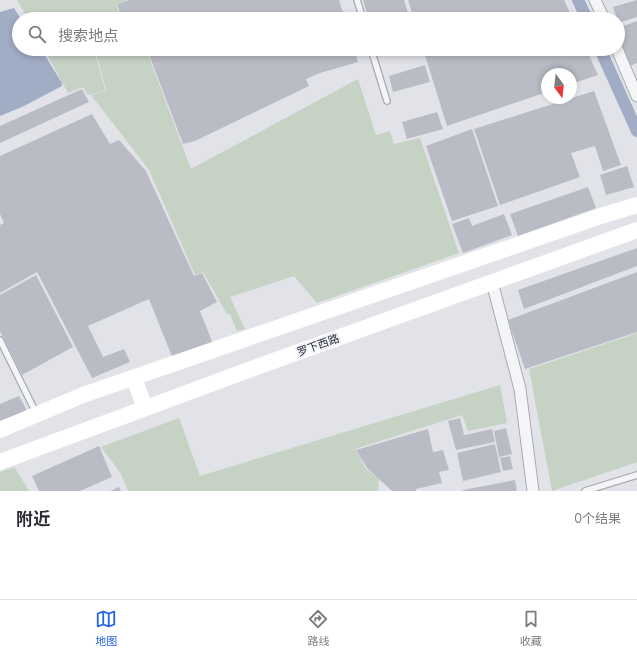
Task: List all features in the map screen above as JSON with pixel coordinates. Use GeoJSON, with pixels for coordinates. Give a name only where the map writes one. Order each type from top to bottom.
{"type":"FeatureCollection","features":[{"type":"Feature","properties":{"kind":"main road"},"geometry":{"type":"LineString","coordinates":[[0,430],[83,395],[637,205]]}},
{"type":"Feature","properties":{"kind":"main road","name":"罗下西路"},"geometry":{"type":"LineString","coordinates":[[0,462],[265,364],[637,230]]}},
{"type":"Feature","properties":{"kind":"main road"},"geometry":{"type":"LineString","coordinates":[[134,378],[145,408]]}},
{"type":"Feature","properties":{"kind":"street"},"geometry":{"type":"LineString","coordinates":[[595,0],[601,12]]}},
{"type":"Feature","properties":{"kind":"street"},"geometry":{"type":"LineString","coordinates":[[621,56],[632,73],[637,96]]}},
{"type":"Feature","properties":{"kind":"street"},"geometry":{"type":"LineString","coordinates":[[492,282],[520,389],[533,491]]}},
{"type":"Feature","properties":{"kind":"lane"},"geometry":{"type":"LineString","coordinates":[[357,0],[360,12]]}},
{"type":"Feature","properties":{"kind":"lane"},"geometry":{"type":"LineString","coordinates":[[373,56],[387,102]]}},
{"type":"Feature","properties":{"kind":"lane"},"geometry":{"type":"LineString","coordinates":[[0,340],[37,414]]}},
{"type":"Feature","properties":{"kind":"lane"},"geometry":{"type":"LineString","coordinates":[[584,491],[637,475]]}},
{"type":"Feature","properties":{"kind":"green space"},"geometry":{"type":"Polygon","coordinates":[[[17,0],[128,0],[116,4],[119,12],[24,12],[17,0]]]}},
{"type":"Feature","properties":{"kind":"green space"},"geometry":{"type":"Polygon","coordinates":[[[48,56],[96,56],[105,90],[88,95],[83,87],[68,93],[48,56]]]}},
{"type":"Feature","properties":{"kind":"green space"},"geometry":{"type":"Polygon","coordinates":[[[97,56],[149,56],[191,169],[358,79],[376,135],[390,131],[394,144],[420,138],[459,253],[317,303],[294,276],[230,297],[245,329],[237,331],[230,314],[227,314],[203,272],[195,275],[149,170],[91,95],[106,90],[97,56]]]}},
{"type":"Feature","properties":{"kind":"green space"},"geometry":{"type":"Polygon","coordinates":[[[637,333],[637,462],[552,491],[529,369],[637,333]]]}},
{"type":"Feature","properties":{"kind":"green space"},"geometry":{"type":"Polygon","coordinates":[[[500,385],[507,423],[468,431],[462,415],[355,449],[366,469],[379,479],[378,491],[128,491],[121,474],[101,447],[179,418],[200,476],[500,385]]]}},
{"type":"Feature","properties":{"kind":"green space"},"geometry":{"type":"Polygon","coordinates":[[[14,467],[29,491],[0,491],[0,472],[14,467]]]}},
{"type":"Feature","properties":{"kind":"water"},"geometry":{"type":"Polygon","coordinates":[[[14,8],[17,12],[12,12],[12,56],[45,56],[62,83],[62,86],[24,106],[0,116],[0,12],[14,8]]]}},
{"type":"Feature","properties":{"kind":"building"},"geometry":{"type":"Polygon","coordinates":[[[130,0],[339,0],[343,12],[120,12],[117,4],[130,0]]]}},
{"type":"Feature","properties":{"kind":"building"},"geometry":{"type":"Polygon","coordinates":[[[363,0],[404,0],[408,12],[367,12],[363,0]]]}},
{"type":"Feature","properties":{"kind":"building"},"geometry":{"type":"Polygon","coordinates":[[[408,0],[564,0],[570,12],[412,12],[408,0]]]}},
{"type":"Feature","properties":{"kind":"building"},"geometry":{"type":"Polygon","coordinates":[[[637,0],[637,17],[625,21],[625,12],[615,12],[613,7],[637,0]]]}},
{"type":"Feature","properties":{"kind":"building"},"geometry":{"type":"Polygon","coordinates":[[[637,21],[637,63],[630,66],[625,54],[625,25],[637,21]]]}},
{"type":"Feature","properties":{"kind":"building"},"geometry":{"type":"Polygon","coordinates":[[[150,56],[356,56],[358,62],[320,73],[306,79],[309,86],[195,141],[183,144],[150,56]]]}},
{"type":"Feature","properties":{"kind":"building"},"geometry":{"type":"Polygon","coordinates":[[[425,56],[589,56],[598,75],[577,82],[577,68],[541,68],[541,94],[447,126],[425,56]]]}},
{"type":"Feature","properties":{"kind":"building"},"geometry":{"type":"Polygon","coordinates":[[[425,65],[430,82],[393,92],[389,76],[425,65]]]}},
{"type":"Feature","properties":{"kind":"building"},"geometry":{"type":"Polygon","coordinates":[[[82,89],[89,102],[0,143],[0,126],[82,89]]]}},
{"type":"Feature","properties":{"kind":"building"},"geometry":{"type":"Polygon","coordinates":[[[594,91],[621,165],[603,171],[595,146],[571,153],[580,177],[500,205],[474,129],[553,104],[577,104],[577,96],[594,91]]]}},
{"type":"Feature","properties":{"kind":"building"},"geometry":{"type":"Polygon","coordinates":[[[437,112],[443,129],[407,139],[402,122],[437,112]]]}},
{"type":"Feature","properties":{"kind":"building"},"geometry":{"type":"Polygon","coordinates":[[[92,114],[110,144],[119,140],[146,171],[194,276],[202,273],[217,302],[200,311],[213,344],[173,359],[149,299],[88,326],[103,357],[124,349],[130,362],[92,378],[37,272],[0,293],[0,225],[4,223],[0,214],[0,156],[92,114]]]}},
{"type":"Feature","properties":{"kind":"building"},"geometry":{"type":"Polygon","coordinates":[[[472,129],[498,206],[452,221],[426,146],[472,129]]]}},
{"type":"Feature","properties":{"kind":"building"},"geometry":{"type":"Polygon","coordinates":[[[627,166],[634,187],[606,195],[600,175],[627,166]]]}},
{"type":"Feature","properties":{"kind":"building"},"geometry":{"type":"Polygon","coordinates":[[[588,187],[596,208],[518,236],[510,214],[588,187]]]}},
{"type":"Feature","properties":{"kind":"building"},"geometry":{"type":"Polygon","coordinates":[[[504,214],[512,235],[463,253],[452,224],[469,218],[472,226],[504,214]]]}},
{"type":"Feature","properties":{"kind":"building"},"geometry":{"type":"Polygon","coordinates":[[[637,248],[637,266],[524,309],[518,290],[637,248]]]}},
{"type":"Feature","properties":{"kind":"building"},"geometry":{"type":"Polygon","coordinates":[[[637,272],[637,332],[525,369],[508,320],[637,272]]]}},
{"type":"Feature","properties":{"kind":"building"},"geometry":{"type":"Polygon","coordinates":[[[36,275],[73,347],[22,375],[0,331],[0,295],[36,275]]]}},
{"type":"Feature","properties":{"kind":"building"},"geometry":{"type":"Polygon","coordinates":[[[19,396],[27,411],[0,421],[0,404],[19,396]]]}},
{"type":"Feature","properties":{"kind":"building"},"geometry":{"type":"Polygon","coordinates":[[[460,418],[464,435],[456,437],[492,429],[495,442],[456,450],[448,421],[460,418]]]}},
{"type":"Feature","properties":{"kind":"building"},"geometry":{"type":"Polygon","coordinates":[[[506,428],[512,454],[499,457],[494,431],[506,428]]]}},
{"type":"Feature","properties":{"kind":"building"},"geometry":{"type":"Polygon","coordinates":[[[428,429],[433,452],[443,450],[449,470],[439,472],[442,483],[416,489],[416,491],[392,491],[367,468],[356,450],[428,429]]]}},
{"type":"Feature","properties":{"kind":"building"},"geometry":{"type":"Polygon","coordinates":[[[495,444],[501,472],[463,481],[457,453],[495,444]]]}},
{"type":"Feature","properties":{"kind":"building"},"geometry":{"type":"Polygon","coordinates":[[[99,446],[112,477],[80,491],[39,491],[32,476],[99,446]]]}},
{"type":"Feature","properties":{"kind":"building"},"geometry":{"type":"Polygon","coordinates":[[[510,456],[513,469],[503,471],[500,458],[510,456]]]}},
{"type":"Feature","properties":{"kind":"building"},"geometry":{"type":"Polygon","coordinates":[[[515,480],[517,491],[463,491],[463,490],[515,480]]]}},
{"type":"Feature","properties":{"kind":"building"},"geometry":{"type":"Polygon","coordinates":[[[119,487],[121,491],[110,491],[119,487]]]}},
{"type":"Feature","properties":{"kind":"waterway"},"geometry":{"type":"LineString","coordinates":[[578,0],[584,12]]}},
{"type":"Feature","properties":{"kind":"waterway"},"geometry":{"type":"LineString","coordinates":[[603,56],[637,131]]}}]}
